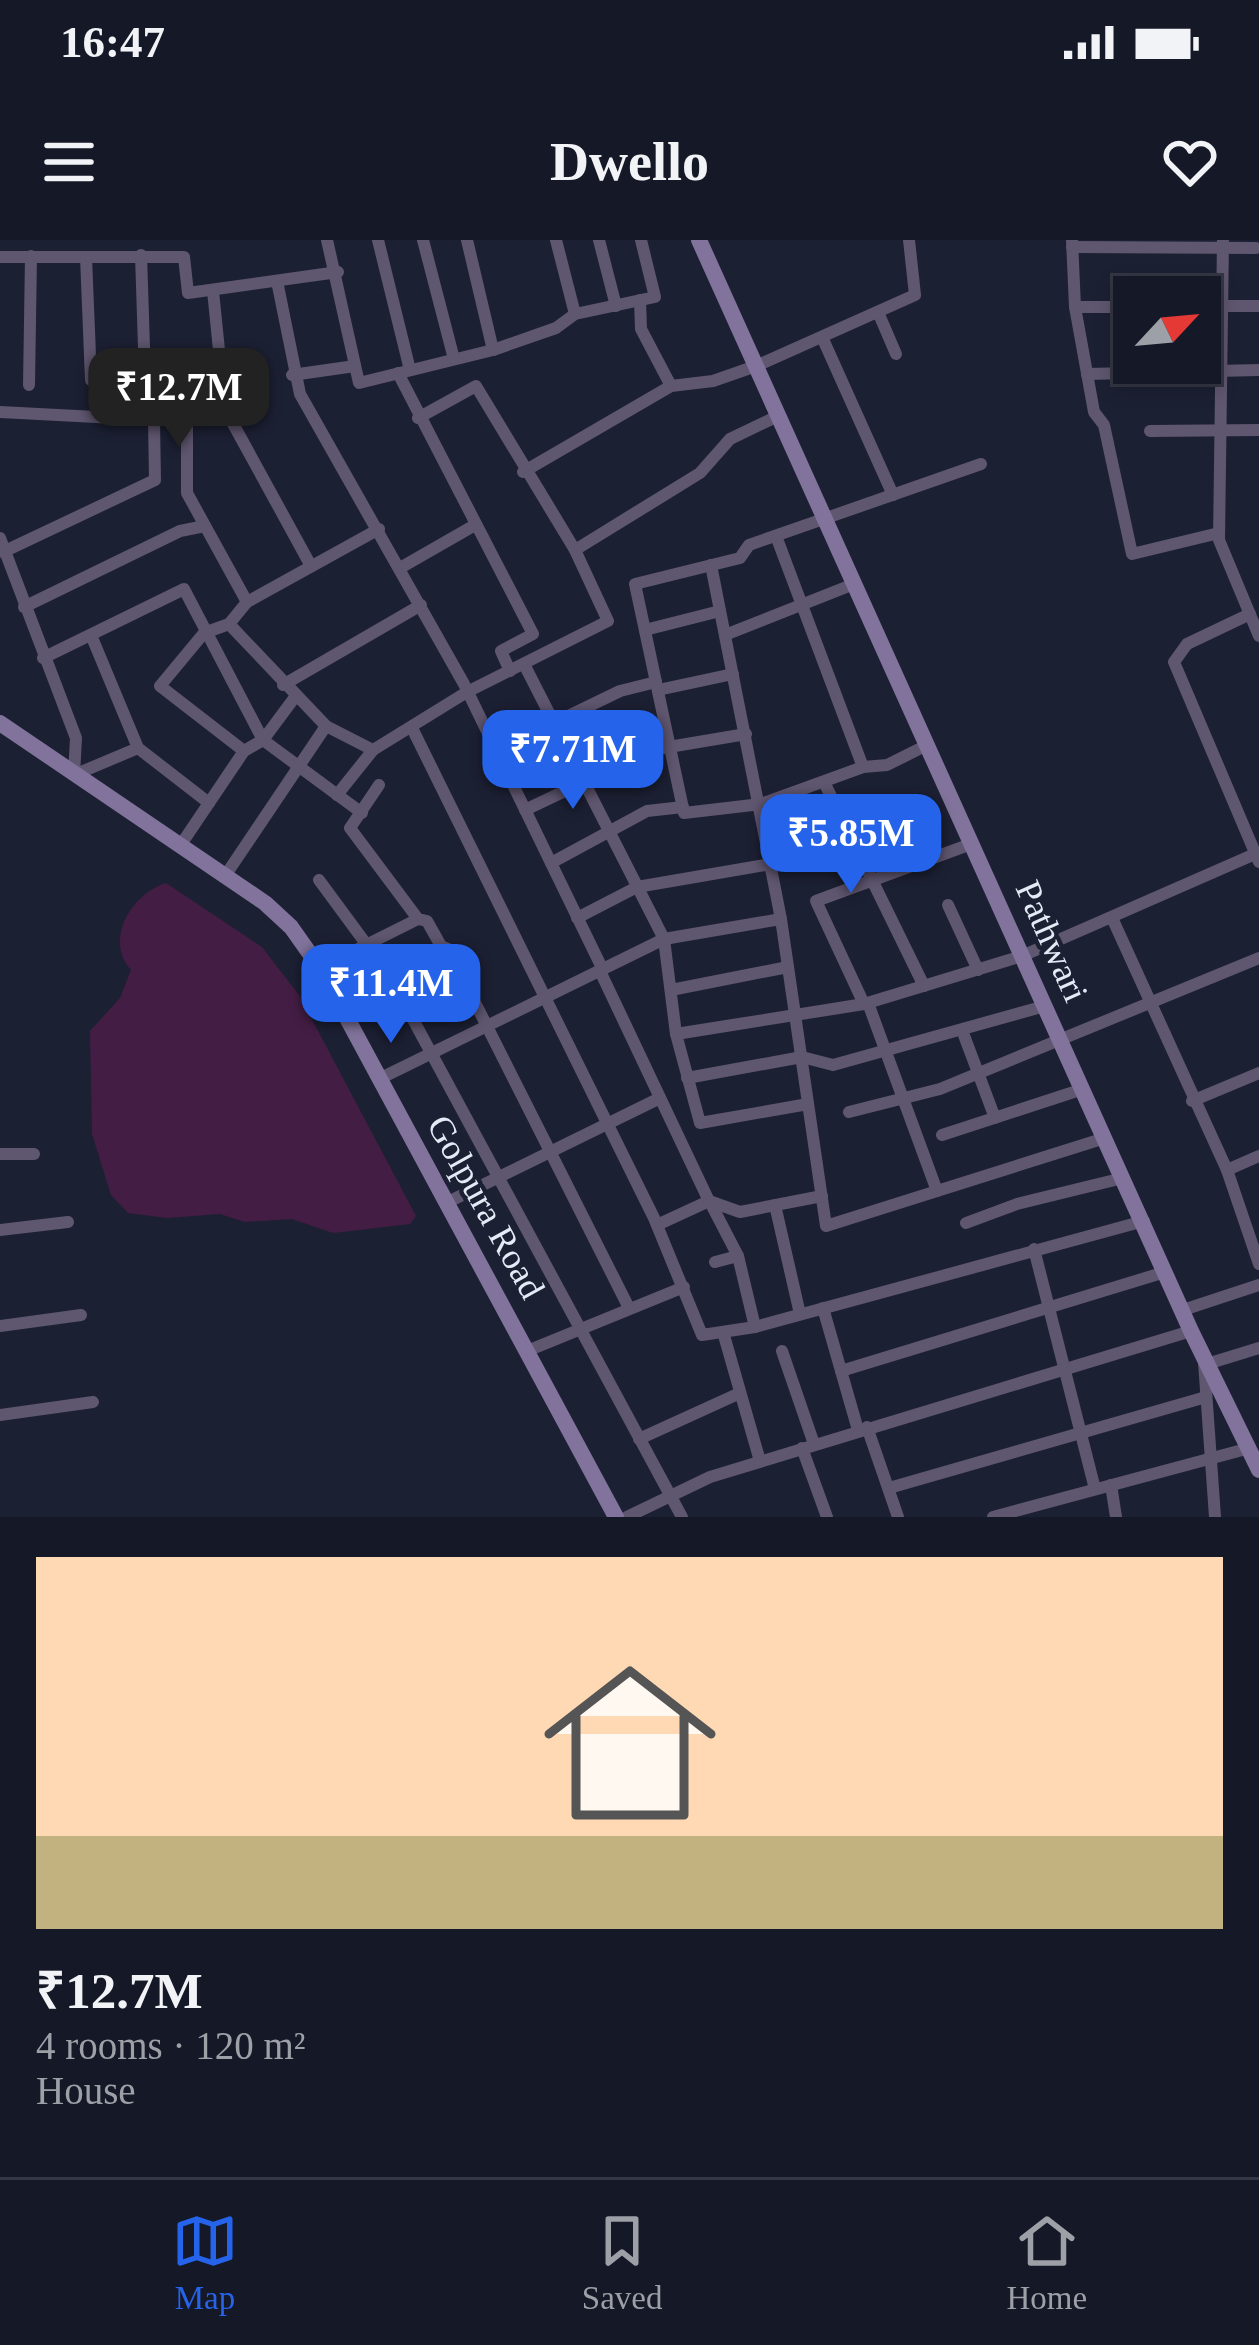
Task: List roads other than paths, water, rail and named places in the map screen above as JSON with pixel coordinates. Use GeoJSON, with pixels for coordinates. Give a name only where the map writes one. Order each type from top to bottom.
{"type":"FeatureCollection","features":[{"type":"Feature","properties":{"kind":"street"},"geometry":{"type":"LineString","coordinates":[[48,240],[50,256]]}},
{"type":"Feature","properties":{"kind":"street"},"geometry":{"type":"LineString","coordinates":[[327,240],[338,272],[358,383],[493,350],[556,328],[575,314],[655,297],[641,240]]}},
{"type":"Feature","properties":{"kind":"street"},"geometry":{"type":"LineString","coordinates":[[378,240],[418,418],[533,634],[501,651],[510,670]]}},
{"type":"Feature","properties":{"kind":"street"},"geometry":{"type":"LineString","coordinates":[[423,240],[454,359]]}},
{"type":"Feature","properties":{"kind":"street"},"geometry":{"type":"LineString","coordinates":[[467,240],[493,350]]}},
{"type":"Feature","properties":{"kind":"street"},"geometry":{"type":"LineString","coordinates":[[556,240],[575,314]]}},
{"type":"Feature","properties":{"kind":"street"},"geometry":{"type":"LineString","coordinates":[[599,240],[616,306]]}},
{"type":"Feature","properties":{"kind":"street"},"geometry":{"type":"LineString","coordinates":[[523,472],[670,386],[712,381],[756,366],[915,295],[909,240],[922,240]]}},
{"type":"Feature","properties":{"kind":"street","name":"Pathwari"},"geometry":{"type":"LineString","coordinates":[[701,241],[1191,1331],[1259,1470]]}},
{"type":"Feature","properties":{"kind":"street"},"geometry":{"type":"LineString","coordinates":[[1219,533],[1132,554],[1087,374],[1075,307],[1072,243],[1256,248]]}},
{"type":"Feature","properties":{"kind":"street"},"geometry":{"type":"LineString","coordinates":[[1222,244],[1221,371],[1259,370]]}},
{"type":"Feature","properties":{"kind":"street"},"geometry":{"type":"LineString","coordinates":[[0,257],[86,257],[109,247],[141,255],[184,257],[188,293],[338,272]]}},
{"type":"Feature","properties":{"kind":"street"},"geometry":{"type":"LineString","coordinates":[[86,257],[91,380],[127,379],[145,378],[141,255]]}},
{"type":"Feature","properties":{"kind":"street"},"geometry":{"type":"LineString","coordinates":[[29,385],[31,256]]}},
{"type":"Feature","properties":{"kind":"street"},"geometry":{"type":"LineString","coordinates":[[277,281],[292,375],[467,692],[578,918],[738,1256],[755,1327]]}},
{"type":"Feature","properties":{"kind":"street"},"geometry":{"type":"LineString","coordinates":[[214,291],[225,409],[311,566]]}},
{"type":"Feature","properties":{"kind":"street"},"geometry":{"type":"LineString","coordinates":[[640,300],[641,328],[670,386]]}},
{"type":"Feature","properties":{"kind":"street"},"geometry":{"type":"LineString","coordinates":[[1222,306],[1259,306]]}},
{"type":"Feature","properties":{"kind":"street"},"geometry":{"type":"LineString","coordinates":[[1075,307],[1113,307]]}},
{"type":"Feature","properties":{"kind":"street"},"geometry":{"type":"LineString","coordinates":[[878,311],[896,354]]}},
{"type":"Feature","properties":{"kind":"street"},"geometry":{"type":"LineString","coordinates":[[821,337],[892,495]]}},
{"type":"Feature","properties":{"kind":"street"},"geometry":{"type":"LineString","coordinates":[[292,375],[356,366]]}},
{"type":"Feature","properties":{"kind":"street"},"geometry":{"type":"LineString","coordinates":[[1087,374],[1113,373]]}},
{"type":"Feature","properties":{"kind":"street"},"geometry":{"type":"LineString","coordinates":[[1221,384],[1219,533],[1259,636]]}},
{"type":"Feature","properties":{"kind":"street"},"geometry":{"type":"LineString","coordinates":[[338,795],[373,750],[413,730],[467,692],[608,621],[575,550],[523,472],[476,386],[418,418]]}},
{"type":"Feature","properties":{"kind":"street"},"geometry":{"type":"LineString","coordinates":[[225,409],[187,416],[184,479],[247,602]]}},
{"type":"Feature","properties":{"kind":"street"},"geometry":{"type":"LineString","coordinates":[[0,412],[154,420],[155,480],[2,545],[76,738],[74,775],[138,748]]}},
{"type":"Feature","properties":{"kind":"street"},"geometry":{"type":"LineString","coordinates":[[575,550],[700,472],[730,439],[778,416]]}},
{"type":"Feature","properties":{"kind":"street"},"geometry":{"type":"LineString","coordinates":[[1150,430],[1259,430]]}},
{"type":"Feature","properties":{"kind":"street"},"geometry":{"type":"LineString","coordinates":[[927,746],[887,765],[863,766],[761,804],[684,813],[635,584],[740,558],[749,545],[981,464]]}},
{"type":"Feature","properties":{"kind":"street"},"geometry":{"type":"LineString","coordinates":[[400,568],[475,524]]}},
{"type":"Feature","properties":{"kind":"street"},"geometry":{"type":"LineString","coordinates":[[24,607],[180,531],[205,526]]}},
{"type":"Feature","properties":{"kind":"street"},"geometry":{"type":"LineString","coordinates":[[244,751],[160,686],[204,633],[229,624],[247,602],[379,529]]}},
{"type":"Feature","properties":{"kind":"street"},"geometry":{"type":"LineString","coordinates":[[776,536],[863,766]]}},
{"type":"Feature","properties":{"kind":"street"},"geometry":{"type":"LineString","coordinates":[[711,566],[761,804],[826,1226],[1105,1138]]}},
{"type":"Feature","properties":{"kind":"street"},"geometry":{"type":"LineString","coordinates":[[725,635],[806,607],[854,584]]}},
{"type":"Feature","properties":{"kind":"street"},"geometry":{"type":"LineString","coordinates":[[44,658],[184,589],[263,740],[362,813]]}},
{"type":"Feature","properties":{"kind":"street"},"geometry":{"type":"LineString","coordinates":[[283,685],[421,605]]}},
{"type":"Feature","properties":{"kind":"street"},"geometry":{"type":"LineString","coordinates":[[645,630],[720,611]]}},
{"type":"Feature","properties":{"kind":"street"},"geometry":{"type":"LineString","coordinates":[[676,1034],[866,1004],[1022,956],[1257,858],[1174,662],[1187,644],[1250,614]]}},
{"type":"Feature","properties":{"kind":"street"},"geometry":{"type":"LineString","coordinates":[[229,624],[326,726],[373,750]]}},
{"type":"Feature","properties":{"kind":"street"},"geometry":{"type":"LineString","coordinates":[[91,635],[138,748],[209,803]]}},
{"type":"Feature","properties":{"kind":"street"},"geometry":{"type":"LineString","coordinates":[[524,664],[664,939],[676,1034],[700,1123],[808,1104]]}},
{"type":"Feature","properties":{"kind":"street"},"geometry":{"type":"LineString","coordinates":[[554,723],[620,691],[734,674]]}},
{"type":"Feature","properties":{"kind":"street"},"geometry":{"type":"LineString","coordinates":[[180,846],[244,751],[263,740],[295,697]]}},
{"type":"Feature","properties":{"kind":"street","name":"Golpura Road"},"geometry":{"type":"LineString","coordinates":[[0,723],[225,876],[291,927],[320,968],[616,1517]]}},
{"type":"Feature","properties":{"kind":"street"},"geometry":{"type":"LineString","coordinates":[[225,876],[326,726]]}},
{"type":"Feature","properties":{"kind":"street"},"geometry":{"type":"LineString","coordinates":[[413,730],[657,1225],[702,1335],[755,1327],[1144,1221]]}},
{"type":"Feature","properties":{"kind":"street"},"geometry":{"type":"LineString","coordinates":[[525,810],[635,756],[746,734]]}},
{"type":"Feature","properties":{"kind":"street"},"geometry":{"type":"LineString","coordinates":[[824,782],[924,986]]}},
{"type":"Feature","properties":{"kind":"street"},"geometry":{"type":"LineString","coordinates":[[379,785],[350,829],[418,919]]}},
{"type":"Feature","properties":{"kind":"street"},"geometry":{"type":"LineString","coordinates":[[550,863],[647,811],[683,807]]}},
{"type":"Feature","properties":{"kind":"street"},"geometry":{"type":"LineString","coordinates":[[937,1191],[866,1004],[816,901],[971,844]]}},
{"type":"Feature","properties":{"kind":"street"},"geometry":{"type":"LineString","coordinates":[[578,918],[637,887],[771,864]]}},
{"type":"Feature","properties":{"kind":"street"},"geometry":{"type":"LineString","coordinates":[[320,880],[389,975],[682,1517]]}},
{"type":"Feature","properties":{"kind":"street"},"geometry":{"type":"LineString","coordinates":[[948,905],[978,970]]}},
{"type":"Feature","properties":{"kind":"street"},"geometry":{"type":"LineString","coordinates":[[320,968],[418,919],[427,921],[441,946],[448,949],[628,1306]]}},
{"type":"Feature","properties":{"kind":"street"},"geometry":{"type":"LineString","coordinates":[[379,1079],[664,939],[781,919]]}},
{"type":"Feature","properties":{"kind":"street"},"geometry":{"type":"LineString","coordinates":[[1113,920],[1227,1170],[1259,1264]]}},
{"type":"Feature","properties":{"kind":"street"},"geometry":{"type":"LineString","coordinates":[[849,1112],[902,1101],[979,1073],[1259,958]]}},
{"type":"Feature","properties":{"kind":"street"},"geometry":{"type":"LineString","coordinates":[[671,990],[788,967]]}},
{"type":"Feature","properties":{"kind":"street"},"geometry":{"type":"LineString","coordinates":[[687,1078],[802,1057],[833,1065],[1045,1006]]}},
{"type":"Feature","properties":{"kind":"street"},"geometry":{"type":"LineString","coordinates":[[962,1030],[995,1118]]}},
{"type":"Feature","properties":{"kind":"street"},"geometry":{"type":"LineString","coordinates":[[1192,1101],[1259,1073]]}},
{"type":"Feature","properties":{"kind":"street"},"geometry":{"type":"LineString","coordinates":[[942,1135],[1083,1089]]}},
{"type":"Feature","properties":{"kind":"street"},"geometry":{"type":"LineString","coordinates":[[446,1203],[660,1098]]}},
{"type":"Feature","properties":{"kind":"street"},"geometry":{"type":"LineString","coordinates":[[0,1154],[34,1154]]}},
{"type":"Feature","properties":{"kind":"street"},"geometry":{"type":"LineString","coordinates":[[1227,1170],[1259,1156]]}},
{"type":"Feature","properties":{"kind":"street"},"geometry":{"type":"LineString","coordinates":[[966,1223],[1017,1204],[1123,1178]]}},
{"type":"Feature","properties":{"kind":"street"},"geometry":{"type":"LineString","coordinates":[[657,1225],[709,1201],[740,1212],[822,1196]]}},
{"type":"Feature","properties":{"kind":"street"},"geometry":{"type":"LineString","coordinates":[[775,1205],[800,1314]]}},
{"type":"Feature","properties":{"kind":"street"},"geometry":{"type":"LineString","coordinates":[[0,1230],[68,1222]]}},
{"type":"Feature","properties":{"kind":"street"},"geometry":{"type":"LineString","coordinates":[[1034,1249],[1095,1489]]}},
{"type":"Feature","properties":{"kind":"street"},"geometry":{"type":"LineString","coordinates":[[715,1262],[738,1256]]}},
{"type":"Feature","properties":{"kind":"street"},"geometry":{"type":"LineString","coordinates":[[841,1371],[1166,1272]]}},
{"type":"Feature","properties":{"kind":"street"},"geometry":{"type":"LineString","coordinates":[[1183,1310],[1259,1285]]}},
{"type":"Feature","properties":{"kind":"street"},"geometry":{"type":"LineString","coordinates":[[527,1352],[628,1306],[684,1287]]}},
{"type":"Feature","properties":{"kind":"street"},"geometry":{"type":"LineString","coordinates":[[823,1308],[841,1371],[898,1517]]}},
{"type":"Feature","properties":{"kind":"street"},"geometry":{"type":"LineString","coordinates":[[0,1326],[81,1315]]}},
{"type":"Feature","properties":{"kind":"street"},"geometry":{"type":"LineString","coordinates":[[627,1517],[760,1461],[1191,1331]]}},
{"type":"Feature","properties":{"kind":"street"},"geometry":{"type":"LineString","coordinates":[[723,1332],[760,1461]]}},
{"type":"Feature","properties":{"kind":"street"},"geometry":{"type":"LineString","coordinates":[[1215,1517],[1205,1360],[1259,1348]]}},
{"type":"Feature","properties":{"kind":"street"},"geometry":{"type":"LineString","coordinates":[[782,1351],[827,1517]]}},
{"type":"Feature","properties":{"kind":"street"},"geometry":{"type":"LineString","coordinates":[[639,1438],[740,1394]]}},
{"type":"Feature","properties":{"kind":"street"},"geometry":{"type":"LineString","coordinates":[[889,1488],[1206,1397]]}},
{"type":"Feature","properties":{"kind":"street"},"geometry":{"type":"LineString","coordinates":[[0,1415],[93,1402]]}},
{"type":"Feature","properties":{"kind":"street"},"geometry":{"type":"LineString","coordinates":[[993,1517],[1050,1510],[1095,1489],[1210,1458],[1259,1432]]}},
{"type":"Feature","properties":{"kind":"street"},"geometry":{"type":"LineString","coordinates":[[1111,1485],[1116,1517]]}}]}
